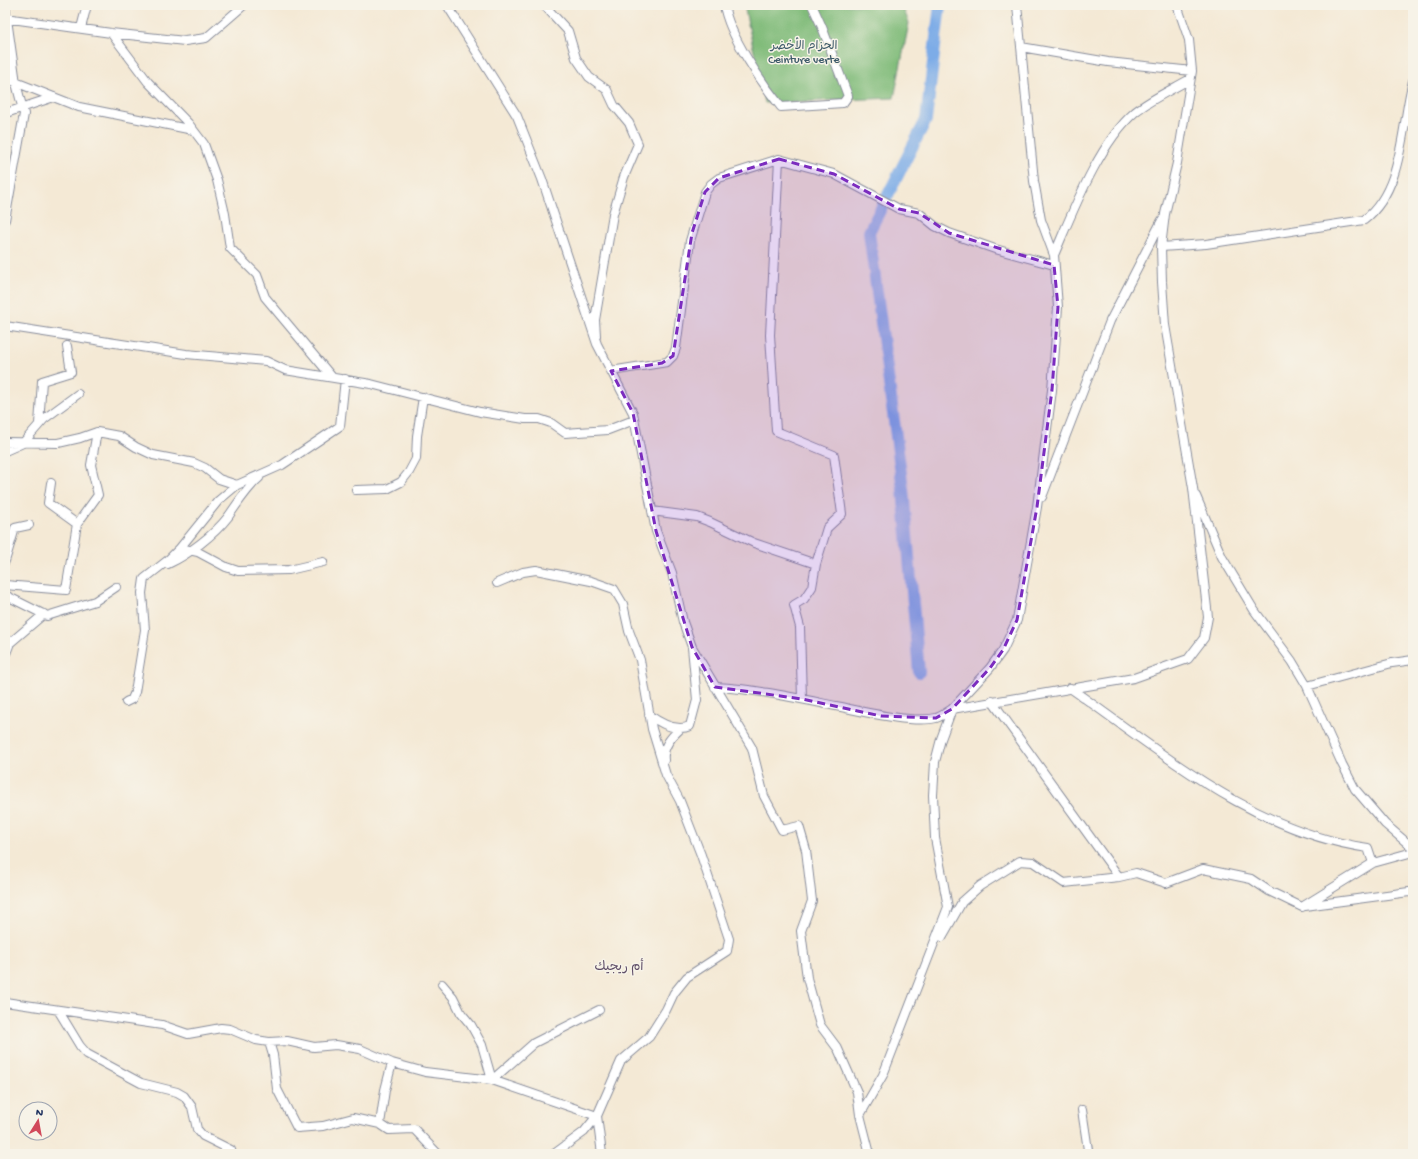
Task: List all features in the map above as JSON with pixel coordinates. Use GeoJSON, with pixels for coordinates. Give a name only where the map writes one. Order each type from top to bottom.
{"type":"FeatureCollection","features":[{"type":"Feature","properties":{"kind":"street"},"geometry":{"type":"LineString","coordinates":[[5,5],[16,83],[24,114],[5,220]]}},
{"type":"Feature","properties":{"kind":"street"},"geometry":{"type":"LineString","coordinates":[[81,28],[87,5]]}},
{"type":"Feature","properties":{"kind":"street"},"geometry":{"type":"LineString","coordinates":[[7,18],[111,33],[186,41],[206,38],[244,5]]}},
{"type":"Feature","properties":{"kind":"street"},"geometry":{"type":"LineString","coordinates":[[447,5],[517,116],[542,179],[597,344],[633,413],[656,531],[672,572],[683,622],[692,647],[697,690],[696,710],[690,726],[680,729],[667,743],[664,751],[666,775]]}},
{"type":"Feature","properties":{"kind":"street"},"geometry":{"type":"LineString","coordinates":[[544,5],[568,31],[576,58],[588,77],[607,90],[614,105],[629,123],[638,144],[624,177],[613,214],[595,320],[597,344]]}},
{"type":"Feature","properties":{"kind":"street"},"geometry":{"type":"LineString","coordinates":[[724,5],[726,18],[761,82],[781,107],[842,103],[848,96],[822,27],[812,5]]}},
{"type":"Feature","properties":{"kind":"street"},"geometry":{"type":"LineString","coordinates":[[715,687],[738,688],[802,699],[881,716],[921,719],[936,718],[952,709],[990,668],[1003,650],[1017,620],[1037,507],[1052,390],[1058,315],[1054,255],[1041,220],[1034,181],[1017,5]]}},
{"type":"Feature","properties":{"kind":"street"},"geometry":{"type":"LineString","coordinates":[[952,709],[1134,678],[1188,659],[1204,638],[1208,617],[1193,488],[1165,324],[1161,247],[1165,214],[1177,163],[1191,75],[1188,40],[1177,5]]}},
{"type":"Feature","properties":{"kind":"street"},"geometry":{"type":"LineString","coordinates":[[111,33],[148,82],[193,130],[204,144],[217,180],[225,214],[230,248],[258,275],[264,297],[332,376]]}},
{"type":"Feature","properties":{"kind":"street"},"geometry":{"type":"LineString","coordinates":[[1022,47],[1191,75]]}},
{"type":"Feature","properties":{"kind":"street"},"geometry":{"type":"LineString","coordinates":[[1054,255],[1074,207],[1108,143],[1123,124],[1137,111],[1191,75]]}},
{"type":"Feature","properties":{"kind":"street"},"geometry":{"type":"LineString","coordinates":[[5,78],[80,106],[193,130]]}},
{"type":"Feature","properties":{"kind":"street"},"geometry":{"type":"LineString","coordinates":[[1161,247],[1206,244],[1364,220],[1373,213],[1385,196],[1393,177],[1413,81]]}},
{"type":"Feature","properties":{"kind":"street"},"geometry":{"type":"LineString","coordinates":[[5,115],[6,113],[22,107],[54,97]]}},
{"type":"Feature","properties":{"kind":"street"},"geometry":{"type":"LineString","coordinates":[[611,371],[662,364],[673,356],[676,348],[690,245],[705,192],[711,184],[720,178],[779,159],[834,174],[898,209],[919,213],[935,226],[949,233],[995,249],[1054,265]]}},
{"type":"Feature","properties":{"kind":"street"},"geometry":{"type":"LineString","coordinates":[[779,159],[770,335],[776,430],[834,454],[842,514],[827,528],[816,564],[812,587],[804,599],[794,605],[800,627],[802,699]]}},
{"type":"Feature","properties":{"kind":"street"},"geometry":{"type":"LineString","coordinates":[[1037,507],[1110,321],[1165,214]]}},
{"type":"Feature","properties":{"kind":"street"},"geometry":{"type":"LineString","coordinates":[[5,326],[186,354],[266,361],[285,370],[332,376],[371,384],[480,412],[525,419],[540,419],[551,423],[566,432],[608,430],[634,420]]}},
{"type":"Feature","properties":{"kind":"street"},"geometry":{"type":"LineString","coordinates":[[39,424],[42,381],[71,372],[68,346]]}},
{"type":"Feature","properties":{"kind":"street"},"geometry":{"type":"LineString","coordinates":[[126,702],[132,699],[135,692],[145,630],[142,593],[144,579],[180,548],[214,507],[237,485],[282,465],[340,426],[345,379]]}},
{"type":"Feature","properties":{"kind":"street"},"geometry":{"type":"LineString","coordinates":[[5,451],[23,443],[44,418],[78,394]]}},
{"type":"Feature","properties":{"kind":"street"},"geometry":{"type":"LineString","coordinates":[[356,490],[387,489],[401,482],[409,472],[416,459],[417,436],[423,397]]}},
{"type":"Feature","properties":{"kind":"street"},"geometry":{"type":"LineString","coordinates":[[5,442],[58,443],[96,432],[119,436],[136,447],[153,455],[194,463],[205,468],[219,479],[237,485]]}},
{"type":"Feature","properties":{"kind":"street"},"geometry":{"type":"LineString","coordinates":[[5,585],[66,590],[77,524],[96,497],[90,469],[96,432]]}},
{"type":"Feature","properties":{"kind":"street"},"geometry":{"type":"LineString","coordinates":[[154,571],[174,561],[198,545],[218,528],[239,503],[249,486],[265,473]]}},
{"type":"Feature","properties":{"kind":"street"},"geometry":{"type":"LineString","coordinates":[[52,483],[48,503],[77,524]]}},
{"type":"Feature","properties":{"kind":"street"},"geometry":{"type":"LineString","coordinates":[[1193,488],[1222,557],[1254,610],[1292,661],[1307,686],[1342,764],[1355,789],[1385,824],[1413,848]]}},
{"type":"Feature","properties":{"kind":"street"},"geometry":{"type":"LineString","coordinates":[[652,511],[697,517],[754,543],[816,564]]}},
{"type":"Feature","properties":{"kind":"street"},"geometry":{"type":"LineString","coordinates":[[5,561],[15,528],[29,525]]}},
{"type":"Feature","properties":{"kind":"street"},"geometry":{"type":"LineString","coordinates":[[180,548],[198,552],[226,567],[238,571],[290,570],[323,562]]}},
{"type":"Feature","properties":{"kind":"street"},"geometry":{"type":"LineString","coordinates":[[497,583],[523,572],[536,570],[591,581],[614,589],[623,604],[629,631],[640,660],[649,715],[666,775],[680,801],[724,921],[729,939],[728,951],[687,978],[674,993],[666,1010],[649,1037],[621,1061],[597,1116],[584,1132],[554,1154]]}},
{"type":"Feature","properties":{"kind":"street"},"geometry":{"type":"LineString","coordinates":[[5,595],[48,616],[95,601],[116,587]]}},
{"type":"Feature","properties":{"kind":"street"},"geometry":{"type":"LineString","coordinates":[[5,656],[10,643],[44,614]]}},
{"type":"Feature","properties":{"kind":"street"},"geometry":{"type":"LineString","coordinates":[[692,647],[708,670],[715,687],[752,748],[764,796],[782,830],[799,826],[806,850],[812,901],[801,931],[807,978],[820,1025],[838,1049],[857,1092],[860,1115],[870,1154]]}},
{"type":"Feature","properties":{"kind":"street"},"geometry":{"type":"LineString","coordinates":[[1307,686],[1392,663],[1413,660]]}},
{"type":"Feature","properties":{"kind":"street"},"geometry":{"type":"LineString","coordinates":[[1070,688],[1217,792],[1272,820],[1305,833],[1345,845],[1368,848],[1373,863]]}},
{"type":"Feature","properties":{"kind":"street"},"geometry":{"type":"LineString","coordinates":[[992,702],[1119,877]]}},
{"type":"Feature","properties":{"kind":"street"},"geometry":{"type":"LineString","coordinates":[[860,1115],[883,1075],[899,1030],[931,954],[948,906],[935,838],[933,795],[935,762],[941,739],[952,709]]}},
{"type":"Feature","properties":{"kind":"street"},"geometry":{"type":"LineString","coordinates":[[649,715],[668,725],[680,729]]}},
{"type":"Feature","properties":{"kind":"street"},"geometry":{"type":"LineString","coordinates":[[1302,907],[1373,863],[1413,852]]}},
{"type":"Feature","properties":{"kind":"street"},"geometry":{"type":"LineString","coordinates":[[931,954],[962,902],[980,886],[1020,861],[1033,862],[1064,883],[1119,877],[1136,873],[1166,883],[1203,869],[1251,880],[1269,891],[1302,907],[1409,892],[1413,893]]}},
{"type":"Feature","properties":{"kind":"street"},"geometry":{"type":"LineString","coordinates":[[442,984],[453,997],[461,1013],[471,1025],[482,1045],[492,1080]]}},
{"type":"Feature","properties":{"kind":"street"},"geometry":{"type":"LineString","coordinates":[[5,1002],[162,1025],[188,1034],[221,1028],[230,1029],[256,1040],[269,1042],[287,1042],[314,1047],[336,1045],[360,1049],[392,1063],[425,1072],[492,1080],[597,1116]]}},
{"type":"Feature","properties":{"kind":"street"},"geometry":{"type":"LineString","coordinates":[[58,1010],[80,1046],[87,1054],[141,1083],[177,1092],[184,1096],[192,1107],[196,1129],[203,1136],[231,1150],[232,1154]]}},
{"type":"Feature","properties":{"kind":"street"},"geometry":{"type":"LineString","coordinates":[[492,1080],[534,1043],[599,1010]]}},
{"type":"Feature","properties":{"kind":"street"},"geometry":{"type":"LineString","coordinates":[[269,1042],[273,1055],[277,1089],[297,1128],[323,1126],[353,1118],[380,1124],[389,1130],[414,1129],[438,1154]]}},
{"type":"Feature","properties":{"kind":"street"},"geometry":{"type":"LineString","coordinates":[[380,1124],[384,1090],[392,1063]]}},
{"type":"Feature","properties":{"kind":"street"},"geometry":{"type":"LineString","coordinates":[[1082,1110],[1088,1150],[1087,1154]]}},
{"type":"Feature","properties":{"kind":"street"},"geometry":{"type":"LineString","coordinates":[[597,1116],[602,1154]]}},
{"type":"Feature","properties":{"kind":"highlighted area"},"geometry":{"type":"Polygon","coordinates":[[[779,159],[834,174],[899,209],[919,213],[949,233],[1054,265],[1058,307],[1052,390],[1037,507],[1017,620],[1003,650],[990,668],[952,709],[936,718],[881,716],[802,699],[715,687],[692,647],[656,531],[633,413],[611,371],[662,363],[673,356],[692,233],[705,192],[719,178],[779,159]]]}},
{"type":"Feature","properties":{"kind":"green space","name":"الحزام الأخضر Ceinture verte"},"geometry":{"type":"Polygon","coordinates":[[[744,5],[902,5],[909,23],[894,98],[765,103],[744,5]]]}},
{"type":"Feature","properties":{"kind":"waterway"},"geometry":{"type":"LineString","coordinates":[[919,672],[903,489],[869,232],[926,120],[940,5]]}},
{"type":"Feature","properties":{"kind":"district","name":"أم ريجيك"},"geometry":{"type":"Point","coordinates":[619,967]}}]}
